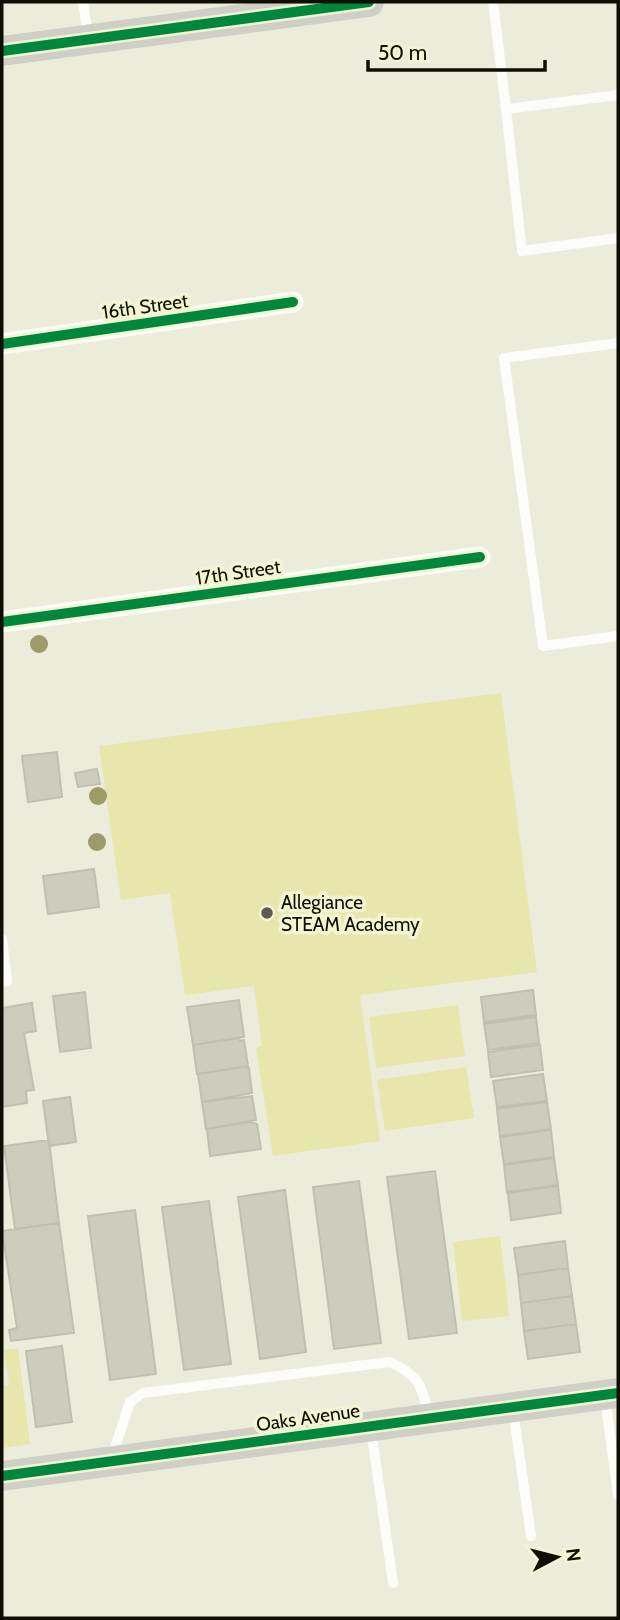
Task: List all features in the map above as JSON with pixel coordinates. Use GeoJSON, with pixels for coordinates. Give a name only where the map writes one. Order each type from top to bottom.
{"type":"FeatureCollection","features":[{"type":"Feature","properties":{"kind":"street"},"geometry":{"type":"LineString","coordinates":[[2,51],[369,2]]}},
{"type":"Feature","properties":{"kind":"street","name":"16th Street"},"geometry":{"type":"LineString","coordinates":[[2,344],[293,302]]}},
{"type":"Feature","properties":{"kind":"street","name":"17th Street"},"geometry":{"type":"LineString","coordinates":[[2,622],[480,557]]}},
{"type":"Feature","properties":{"kind":"street","name":"Oaks Avenue"},"geometry":{"type":"LineString","coordinates":[[2,1476],[612,1394]]}},
{"type":"Feature","properties":{"kind":"lane"},"geometry":{"type":"LineString","coordinates":[[83,2],[88,39]]}},
{"type":"Feature","properties":{"kind":"lane"},"geometry":{"type":"LineString","coordinates":[[493,2],[522,251],[618,238]]}},
{"type":"Feature","properties":{"kind":"lane"},"geometry":{"type":"LineString","coordinates":[[506,109],[618,95]]}},
{"type":"Feature","properties":{"kind":"lane"},"geometry":{"type":"LineString","coordinates":[[618,343],[504,358],[542,646],[618,636]]}},
{"type":"Feature","properties":{"kind":"lane"},"geometry":{"type":"LineString","coordinates":[[2,939],[7,981],[2,982]]}},
{"type":"Feature","properties":{"kind":"lane"},"geometry":{"type":"LineString","coordinates":[[110,1461],[130,1402],[143,1393],[390,1362],[404,1368],[420,1381],[430,1418]]}},
{"type":"Feature","properties":{"kind":"lane"},"geometry":{"type":"LineString","coordinates":[[612,1394],[618,1495]]}},
{"type":"Feature","properties":{"kind":"lane"},"geometry":{"type":"LineString","coordinates":[[513,1407],[531,1536]]}},
{"type":"Feature","properties":{"kind":"lane"},"geometry":{"type":"LineString","coordinates":[[371,1426],[393,1583]]}},
{"type":"Feature","properties":{"kind":"green space"},"geometry":{"type":"Polygon","coordinates":[[[501,693],[537,972],[360,995],[380,1141],[273,1156],[256,1048],[262,1046],[254,986],[185,995],[170,893],[121,900],[99,746],[501,693]]]}},
{"type":"Feature","properties":{"kind":"green space"},"geometry":{"type":"Polygon","coordinates":[[[458,1005],[465,1056],[376,1068],[369,1017],[458,1005]]]}},
{"type":"Feature","properties":{"kind":"green space"},"geometry":{"type":"Polygon","coordinates":[[[466,1067],[474,1118],[385,1131],[377,1080],[466,1067]]]}},
{"type":"Feature","properties":{"kind":"green space"},"geometry":{"type":"Polygon","coordinates":[[[500,1236],[509,1316],[462,1321],[453,1242],[500,1236]]]}},
{"type":"Feature","properties":{"kind":"green space"},"geometry":{"type":"Polygon","coordinates":[[[18,1348],[30,1444],[2,1448],[2,1386],[9,1385],[4,1350],[18,1348]]]}},
{"type":"Feature","properties":{"kind":"building"},"geometry":{"type":"Polygon","coordinates":[[[57,752],[62,797],[28,802],[22,756],[57,752]]]}},
{"type":"Feature","properties":{"kind":"building"},"geometry":{"type":"Polygon","coordinates":[[[97,769],[100,784],[78,787],[75,773],[97,769]]]}},
{"type":"Feature","properties":{"kind":"building"},"geometry":{"type":"Polygon","coordinates":[[[94,869],[99,907],[48,914],[43,876],[94,869]]]}},
{"type":"Feature","properties":{"kind":"building"},"geometry":{"type":"Polygon","coordinates":[[[533,990],[536,1015],[484,1022],[481,997],[533,990]]]}},
{"type":"Feature","properties":{"kind":"building"},"geometry":{"type":"Polygon","coordinates":[[[85,992],[91,1048],[60,1052],[53,996],[85,992]]]}},
{"type":"Feature","properties":{"kind":"building"},"geometry":{"type":"Polygon","coordinates":[[[239,1000],[244,1037],[193,1045],[187,1007],[239,1000]]]}},
{"type":"Feature","properties":{"kind":"building"},"geometry":{"type":"Polygon","coordinates":[[[32,1003],[36,1031],[24,1033],[34,1090],[26,1091],[27,1103],[2,1107],[2,1008],[32,1003]]]}},
{"type":"Feature","properties":{"kind":"building"},"geometry":{"type":"Polygon","coordinates":[[[536,1017],[539,1043],[488,1050],[484,1024],[536,1017]]]}},
{"type":"Feature","properties":{"kind":"building"},"geometry":{"type":"Polygon","coordinates":[[[239,1038],[240,1041],[244,1040],[248,1066],[197,1074],[193,1045],[239,1038]]]}},
{"type":"Feature","properties":{"kind":"building"},"geometry":{"type":"Polygon","coordinates":[[[540,1045],[543,1070],[491,1077],[488,1052],[540,1045]]]}},
{"type":"Feature","properties":{"kind":"building"},"geometry":{"type":"Polygon","coordinates":[[[249,1068],[252,1093],[202,1102],[198,1074],[249,1068]]]}},
{"type":"Feature","properties":{"kind":"building"},"geometry":{"type":"Polygon","coordinates":[[[543,1074],[547,1101],[497,1107],[493,1081],[543,1074]]]}},
{"type":"Feature","properties":{"kind":"building"},"geometry":{"type":"Polygon","coordinates":[[[252,1096],[256,1120],[206,1129],[202,1102],[252,1096]]]}},
{"type":"Feature","properties":{"kind":"building"},"geometry":{"type":"Polygon","coordinates":[[[70,1097],[76,1142],[49,1146],[43,1101],[70,1097]]]}},
{"type":"Feature","properties":{"kind":"building"},"geometry":{"type":"Polygon","coordinates":[[[547,1102],[551,1129],[500,1136],[497,1109],[547,1102]]]}},
{"type":"Feature","properties":{"kind":"building"},"geometry":{"type":"Polygon","coordinates":[[[251,1122],[257,1124],[261,1149],[210,1156],[207,1129],[251,1122]]]}},
{"type":"Feature","properties":{"kind":"building"},"geometry":{"type":"Polygon","coordinates":[[[551,1130],[554,1157],[504,1164],[500,1137],[551,1130]]]}},
{"type":"Feature","properties":{"kind":"building"},"geometry":{"type":"Polygon","coordinates":[[[49,1140],[59,1223],[15,1229],[4,1146],[49,1140]]]}},
{"type":"Feature","properties":{"kind":"building"},"geometry":{"type":"Polygon","coordinates":[[[554,1158],[558,1185],[507,1192],[504,1165],[554,1158]]]}},
{"type":"Feature","properties":{"kind":"building"},"geometry":{"type":"Polygon","coordinates":[[[435,1171],[457,1333],[409,1339],[387,1177],[435,1171]]]}},
{"type":"Feature","properties":{"kind":"building"},"geometry":{"type":"Polygon","coordinates":[[[359,1181],[381,1343],[334,1349],[313,1187],[359,1181]]]}},
{"type":"Feature","properties":{"kind":"building"},"geometry":{"type":"Polygon","coordinates":[[[558,1186],[561,1213],[511,1220],[508,1193],[558,1186]]]}},
{"type":"Feature","properties":{"kind":"building"},"geometry":{"type":"Polygon","coordinates":[[[285,1190],[306,1352],[260,1359],[238,1197],[285,1190]]]}},
{"type":"Feature","properties":{"kind":"building"},"geometry":{"type":"Polygon","coordinates":[[[209,1201],[231,1364],[184,1370],[162,1207],[209,1201]]]}},
{"type":"Feature","properties":{"kind":"building"},"geometry":{"type":"Polygon","coordinates":[[[135,1210],[156,1374],[110,1380],[88,1216],[135,1210]]]}},
{"type":"Feature","properties":{"kind":"building"},"geometry":{"type":"Polygon","coordinates":[[[59,1223],[74,1333],[11,1341],[9,1330],[17,1328],[2,1231],[59,1223]]]}},
{"type":"Feature","properties":{"kind":"building"},"geometry":{"type":"Polygon","coordinates":[[[565,1241],[568,1268],[518,1275],[514,1248],[565,1241]]]}},
{"type":"Feature","properties":{"kind":"building"},"geometry":{"type":"Polygon","coordinates":[[[568,1268],[572,1296],[521,1303],[518,1275],[568,1268]]]}},
{"type":"Feature","properties":{"kind":"building"},"geometry":{"type":"Polygon","coordinates":[[[572,1296],[576,1324],[524,1331],[521,1303],[572,1296]]]}},
{"type":"Feature","properties":{"kind":"building"},"geometry":{"type":"Polygon","coordinates":[[[576,1324],[580,1352],[528,1359],[524,1331],[576,1324]]]}},
{"type":"Feature","properties":{"kind":"building"},"geometry":{"type":"Polygon","coordinates":[[[62,1346],[72,1422],[36,1427],[26,1351],[62,1346]]]}},
{"type":"Feature","properties":{"kind":"cycle path"},"geometry":{"type":"LineString","coordinates":[[2,51],[369,2]]}},
{"type":"Feature","properties":{"kind":"cycle path"},"geometry":{"type":"LineString","coordinates":[[2,344],[293,302]]}},
{"type":"Feature","properties":{"kind":"cycle path"},"geometry":{"type":"LineString","coordinates":[[2,622],[480,557]]}},
{"type":"Feature","properties":{"kind":"cycle path"},"geometry":{"type":"LineString","coordinates":[[2,1476],[618,1393]]}},
{"type":"Feature","properties":{"kind":"place","name":"Allegiance STEAM Academy"},"geometry":{"type":"Point","coordinates":[267,913]}}]}
